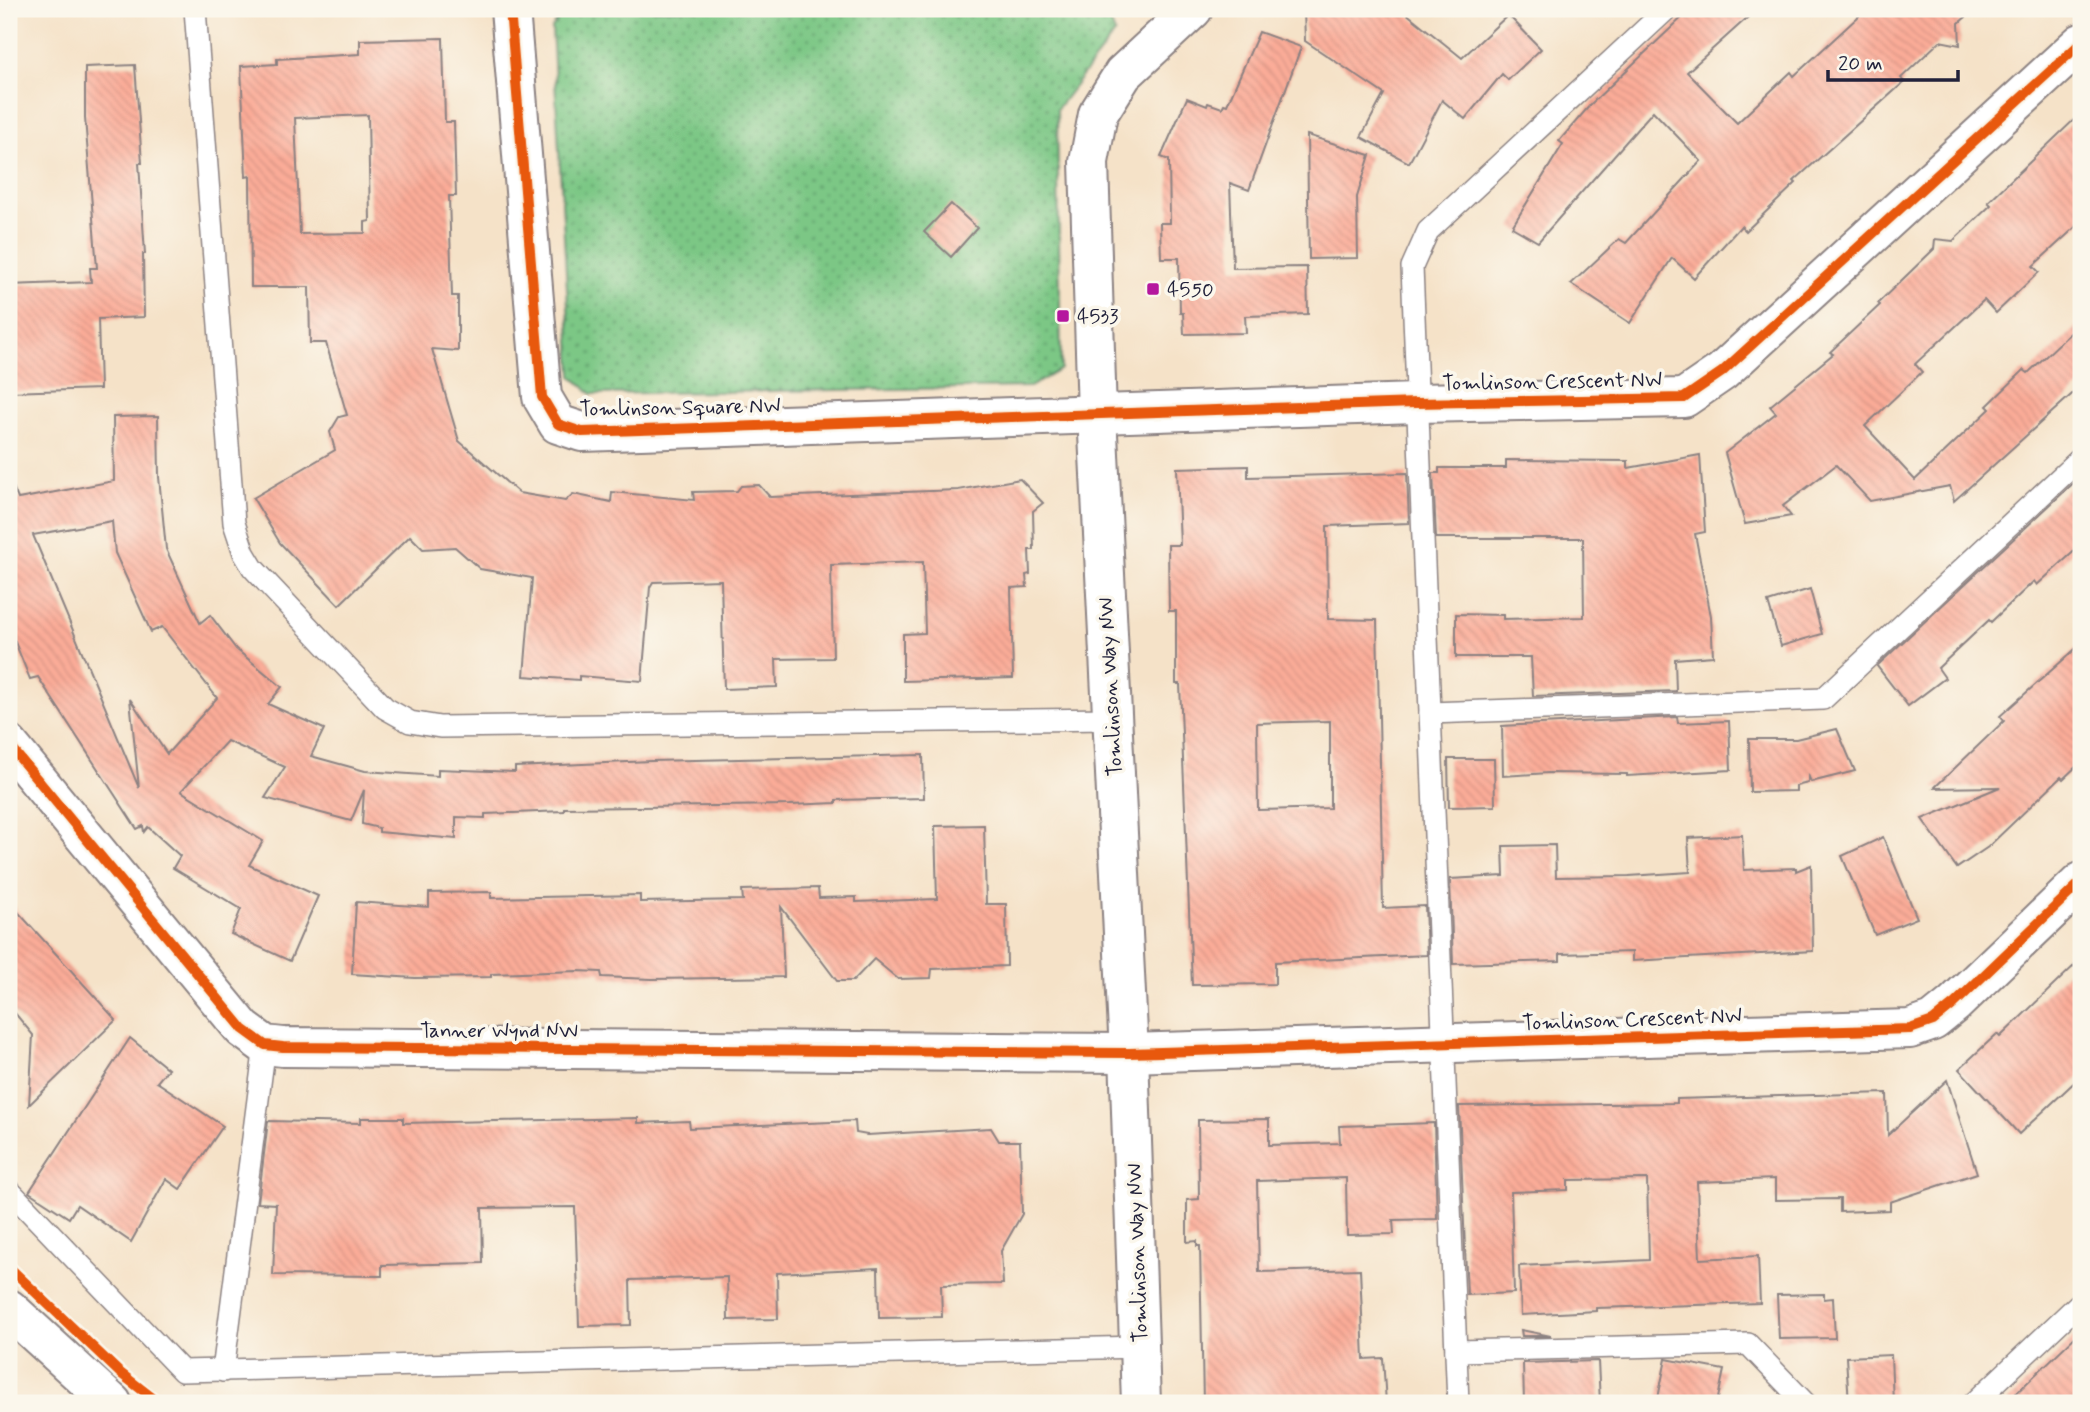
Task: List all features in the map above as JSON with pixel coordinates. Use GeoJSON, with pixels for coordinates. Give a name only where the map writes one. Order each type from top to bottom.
{"type":"FeatureCollection","features":[{"type":"Feature","properties":{"kind":"street","name":"Tomlinson Square NW"},"geometry":{"type":"LineString","coordinates":[[510,9],[542,397],[558,424],[582,432],[1097,414]]}},
{"type":"Feature","properties":{"kind":"street","name":"Tomlinson Way NW"},"geometry":{"type":"LineString","coordinates":[[1141,1403],[1129,1053],[1097,414],[1089,162],[1098,114],[1123,74],[1193,9]]}},
{"type":"Feature","properties":{"kind":"street","name":"Tomlinson Crescent NW"},"geometry":{"type":"LineString","coordinates":[[1097,414],[1416,402],[1684,398],[1722,372],[2081,43]]}},
{"type":"Feature","properties":{"kind":"street"},"geometry":{"type":"LineString","coordinates":[[9,745],[243,1029],[265,1045]]}},
{"type":"Feature","properties":{"kind":"street","name":"Tomlinson Crescent NW"},"geometry":{"type":"LineString","coordinates":[[1129,1053],[1910,1029],[1933,1021],[1954,1003],[2081,882]]}},
{"type":"Feature","properties":{"kind":"street","name":"Tanner Wynd NW"},"geometry":{"type":"LineString","coordinates":[[265,1045],[1129,1053]]}},
{"type":"Feature","properties":{"kind":"street"},"geometry":{"type":"LineString","coordinates":[[9,1309],[112,1403]]}},
{"type":"Feature","properties":{"kind":"lane"},"geometry":{"type":"LineString","coordinates":[[195,9],[234,523],[244,553],[253,568],[384,708],[411,722],[440,727],[1112,719]]}},
{"type":"Feature","properties":{"kind":"lane"},"geometry":{"type":"LineString","coordinates":[[1458,1403],[1412,267],[1428,231],[1667,9]]}},
{"type":"Feature","properties":{"kind":"lane"},"geometry":{"type":"LineString","coordinates":[[1430,713],[1823,699],[2081,458]]}},
{"type":"Feature","properties":{"kind":"lane"},"geometry":{"type":"LineString","coordinates":[[223,1371],[265,1045]]}},
{"type":"Feature","properties":{"kind":"lane"},"geometry":{"type":"LineString","coordinates":[[9,1190],[182,1371],[1140,1347]]}},
{"type":"Feature","properties":{"kind":"lane"},"geometry":{"type":"LineString","coordinates":[[1974,1403],[2081,1301]]}},
{"type":"Feature","properties":{"kind":"lane"},"geometry":{"type":"LineString","coordinates":[[1456,1351],[1748,1344],[1805,1403]]}},
{"type":"Feature","properties":{"kind":"green space"},"geometry":{"type":"Polygon","coordinates":[[[566,9],[1105,9],[1115,33],[1057,109],[1061,369],[1030,387],[592,394],[572,376],[552,28],[566,9]]]}},
{"type":"Feature","properties":{"kind":"building"},"geometry":{"type":"Polygon","coordinates":[[[1304,9],[1401,9],[1462,58],[1508,15],[1541,49],[1508,80],[1502,74],[1465,119],[1442,100],[1409,163],[1361,137],[1384,94],[1305,41],[1304,9]]]}},
{"type":"Feature","properties":{"kind":"building"},"geometry":{"type":"Polygon","coordinates":[[[1691,9],[1757,9],[1687,72],[1737,123],[1791,72],[1794,76],[1859,16],[1860,9],[1975,9],[1959,23],[1960,45],[1940,41],[1901,78],[1904,82],[1794,181],[1796,183],[1746,231],[1741,226],[1694,278],[1672,258],[1630,323],[1571,284],[1619,239],[1626,243],[1701,161],[1653,111],[1538,242],[1512,227],[1563,144],[1559,141],[1591,104],[1691,9]]]}},
{"type":"Feature","properties":{"kind":"building"},"geometry":{"type":"Polygon","coordinates":[[[1259,32],[1301,47],[1249,190],[1230,183],[1233,268],[1307,267],[1308,314],[1245,316],[1246,333],[1184,334],[1183,313],[1180,313],[1179,258],[1161,258],[1160,223],[1170,223],[1169,160],[1161,157],[1187,98],[1207,106],[1208,103],[1222,108],[1224,104],[1227,105],[1259,32]]]}},
{"type":"Feature","properties":{"kind":"building"},"geometry":{"type":"Polygon","coordinates":[[[443,38],[445,122],[454,122],[456,196],[449,196],[452,296],[458,296],[458,351],[432,349],[459,441],[519,493],[565,501],[573,494],[611,502],[612,492],[694,500],[693,492],[737,491],[741,486],[759,485],[770,497],[958,490],[1020,479],[1043,503],[1033,511],[1034,550],[1029,550],[1030,574],[1026,575],[1027,587],[1011,588],[1013,678],[903,681],[903,634],[925,633],[923,562],[831,565],[833,658],[776,659],[777,687],[724,689],[721,580],[653,582],[650,587],[642,681],[579,676],[579,680],[524,676],[532,578],[480,569],[455,547],[423,549],[410,536],[339,605],[280,543],[253,498],[335,450],[330,432],[339,417],[347,415],[326,343],[310,343],[309,287],[251,287],[250,176],[246,177],[241,66],[277,64],[277,59],[360,54],[360,40],[443,38]],[[368,115],[295,118],[300,234],[365,233],[365,222],[370,221],[368,115]]]}},
{"type":"Feature","properties":{"kind":"building"},"geometry":{"type":"Polygon","coordinates":[[[135,65],[142,163],[139,163],[145,254],[144,317],[98,319],[100,389],[9,392],[9,285],[91,282],[90,268],[97,268],[85,118],[85,67],[135,65]]]}},
{"type":"Feature","properties":{"kind":"building"},"geometry":{"type":"Polygon","coordinates":[[[2081,113],[2081,222],[2033,266],[2039,272],[1996,313],[1984,300],[1915,364],[1922,372],[1865,426],[1915,480],[1990,409],[1987,406],[2024,370],[2028,373],[2081,323],[2081,386],[1954,501],[1950,486],[1870,501],[1836,465],[1783,506],[1791,516],[1745,524],[1725,453],[1776,413],[1770,406],[1833,354],[1830,352],[1934,249],[1935,239],[1953,241],[1991,205],[1988,202],[2081,113]]]}},
{"type":"Feature","properties":{"kind":"building"},"geometry":{"type":"Polygon","coordinates":[[[1307,135],[1370,155],[1357,197],[1358,258],[1309,259],[1307,135]]]}},
{"type":"Feature","properties":{"kind":"building"},"geometry":{"type":"Polygon","coordinates":[[[951,204],[977,228],[951,257],[924,232],[951,204]]]}},
{"type":"Feature","properties":{"kind":"building"},"geometry":{"type":"Polygon","coordinates":[[[158,416],[159,477],[166,549],[200,623],[210,615],[236,649],[282,687],[268,704],[324,729],[311,756],[365,771],[438,776],[438,769],[515,772],[515,767],[651,761],[923,755],[924,798],[836,800],[836,803],[790,805],[564,808],[564,811],[485,814],[485,818],[456,817],[456,839],[379,832],[379,828],[362,824],[364,790],[351,821],[265,798],[285,767],[227,741],[181,791],[263,841],[249,865],[318,896],[290,961],[231,934],[241,909],[173,868],[180,856],[148,827],[144,832],[143,826],[137,829],[38,677],[30,679],[9,627],[9,477],[18,499],[114,481],[113,417],[158,416]],[[112,521],[33,535],[139,788],[130,699],[167,754],[217,698],[162,627],[151,632],[115,553],[112,521]]]}},
{"type":"Feature","properties":{"kind":"building"},"geometry":{"type":"Polygon","coordinates":[[[1700,455],[1705,532],[1695,534],[1711,616],[1713,656],[1675,659],[1676,691],[1533,696],[1531,657],[1456,657],[1456,614],[1503,615],[1503,619],[1584,617],[1583,538],[1436,538],[1433,473],[1439,473],[1439,468],[1506,468],[1506,460],[1628,461],[1628,468],[1700,455]]]}},
{"type":"Feature","properties":{"kind":"building"},"geometry":{"type":"Polygon","coordinates":[[[1248,466],[1248,477],[1407,473],[1409,523],[1327,526],[1328,619],[1377,620],[1383,908],[1425,906],[1427,955],[1275,962],[1275,984],[1192,985],[1180,684],[1176,684],[1176,611],[1169,611],[1168,545],[1180,545],[1177,468],[1248,466]],[[1330,721],[1257,723],[1258,810],[1330,808],[1330,721]]]}},
{"type":"Feature","properties":{"kind":"building"},"geometry":{"type":"Polygon","coordinates":[[[2081,476],[2081,545],[2037,585],[2034,581],[1991,622],[1989,620],[1938,668],[1945,678],[1908,706],[1877,666],[2081,476]]]}},
{"type":"Feature","properties":{"kind":"building"},"geometry":{"type":"Polygon","coordinates":[[[1810,589],[1822,634],[1781,646],[1768,602],[1810,589]]]}},
{"type":"Feature","properties":{"kind":"building"},"geometry":{"type":"Polygon","coordinates":[[[2081,644],[2081,762],[2063,779],[2061,777],[1988,847],[1957,868],[1922,819],[2000,787],[1934,788],[2004,721],[2000,716],[2081,644]]]}},
{"type":"Feature","properties":{"kind":"building"},"geometry":{"type":"Polygon","coordinates":[[[1677,717],[1678,723],[1729,721],[1731,770],[1627,776],[1548,773],[1503,776],[1502,726],[1677,717]]]}},
{"type":"Feature","properties":{"kind":"building"},"geometry":{"type":"Polygon","coordinates":[[[1837,729],[1855,771],[1811,782],[1808,775],[1808,783],[1796,786],[1796,791],[1750,792],[1749,739],[1796,739],[1837,729]]]}},
{"type":"Feature","properties":{"kind":"building"},"geometry":{"type":"Polygon","coordinates":[[[1448,759],[1494,759],[1495,806],[1449,807],[1448,759]]]}},
{"type":"Feature","properties":{"kind":"building"},"geometry":{"type":"Polygon","coordinates":[[[984,825],[986,904],[1006,904],[1007,966],[932,969],[931,978],[898,979],[874,959],[853,981],[837,981],[781,907],[784,977],[652,979],[602,977],[601,972],[578,971],[491,974],[491,977],[415,978],[352,974],[356,902],[429,907],[429,893],[491,892],[491,898],[640,895],[640,902],[743,900],[742,890],[818,888],[819,898],[856,897],[856,902],[937,899],[935,826],[984,825]]]}},
{"type":"Feature","properties":{"kind":"building"},"geometry":{"type":"Polygon","coordinates":[[[1742,835],[1744,870],[1796,868],[1796,871],[1811,865],[1813,951],[1632,961],[1632,952],[1560,954],[1560,961],[1453,964],[1450,879],[1504,876],[1503,846],[1555,845],[1556,877],[1629,876],[1690,872],[1688,838],[1742,835]]]}},
{"type":"Feature","properties":{"kind":"building"},"geometry":{"type":"Polygon","coordinates":[[[1883,837],[1917,918],[1875,935],[1842,856],[1883,837]]]}},
{"type":"Feature","properties":{"kind":"building"},"geometry":{"type":"Polygon","coordinates":[[[9,902],[116,1020],[29,1105],[33,1035],[9,1006],[9,902]]]}},
{"type":"Feature","properties":{"kind":"building"},"geometry":{"type":"Polygon","coordinates":[[[2081,959],[2081,1076],[2019,1134],[1959,1069],[1997,1034],[2000,1037],[2081,959]]]}},
{"type":"Feature","properties":{"kind":"building"},"geometry":{"type":"Polygon","coordinates":[[[130,1038],[168,1069],[157,1082],[223,1126],[180,1189],[166,1179],[131,1242],[77,1205],[69,1218],[29,1192],[130,1038]]]}},
{"type":"Feature","properties":{"kind":"building"},"geometry":{"type":"Polygon","coordinates":[[[1947,1080],[1977,1173],[1890,1202],[1890,1210],[1840,1212],[1840,1199],[1775,1200],[1775,1179],[1697,1182],[1700,1259],[1758,1256],[1760,1303],[1596,1308],[1596,1311],[1521,1315],[1519,1266],[1649,1260],[1647,1179],[1568,1180],[1568,1190],[1511,1192],[1514,1293],[1467,1295],[1459,1106],[1677,1103],[1677,1099],[1887,1093],[1888,1135],[1947,1080]]]}},
{"type":"Feature","properties":{"kind":"building"},"geometry":{"type":"Polygon","coordinates":[[[361,1118],[403,1118],[403,1123],[638,1118],[638,1123],[689,1121],[690,1128],[855,1121],[856,1133],[867,1135],[991,1128],[999,1141],[1020,1141],[1022,1214],[1001,1251],[1003,1284],[941,1285],[942,1317],[879,1318],[878,1268],[777,1273],[778,1319],[728,1320],[727,1277],[630,1280],[631,1325],[579,1326],[575,1207],[482,1208],[483,1263],[382,1265],[382,1276],[273,1275],[276,1204],[258,1203],[268,1121],[361,1123],[361,1118]]]}},
{"type":"Feature","properties":{"kind":"building"},"geometry":{"type":"Polygon","coordinates":[[[1269,1119],[1269,1145],[1340,1143],[1339,1126],[1434,1123],[1437,1219],[1393,1220],[1394,1234],[1347,1235],[1346,1178],[1257,1181],[1259,1272],[1360,1269],[1364,1359],[1383,1358],[1386,1403],[1203,1403],[1200,1246],[1197,1246],[1197,1241],[1187,1242],[1187,1200],[1199,1199],[1198,1120],[1269,1119]]]}},
{"type":"Feature","properties":{"kind":"building"},"geometry":{"type":"Polygon","coordinates":[[[1824,1294],[1824,1299],[1833,1298],[1835,1338],[1779,1339],[1777,1295],[1824,1294]]]}},
{"type":"Feature","properties":{"kind":"building"},"geometry":{"type":"Polygon","coordinates":[[[1521,1330],[1551,1336],[1522,1336],[1521,1330]]]}},
{"type":"Feature","properties":{"kind":"building"},"geometry":{"type":"Polygon","coordinates":[[[2081,1331],[2081,1403],[2006,1403],[2081,1331]]]}},
{"type":"Feature","properties":{"kind":"building"},"geometry":{"type":"Polygon","coordinates":[[[1891,1355],[1893,1403],[1849,1403],[1846,1357],[1891,1355]]]}},
{"type":"Feature","properties":{"kind":"building"},"geometry":{"type":"Polygon","coordinates":[[[1666,1359],[1724,1370],[1717,1403],[1657,1403],[1666,1359]]]}},
{"type":"Feature","properties":{"kind":"building"},"geometry":{"type":"Polygon","coordinates":[[[1598,1361],[1600,1403],[1524,1403],[1523,1363],[1598,1361]]]}},
{"type":"Feature","properties":{"kind":"cycle path"},"geometry":{"type":"LineString","coordinates":[[510,9],[542,397],[558,424],[582,432],[1416,403],[1684,398],[1722,372],[2081,43]]}},
{"type":"Feature","properties":{"kind":"cycle path"},"geometry":{"type":"LineString","coordinates":[[9,745],[243,1029],[265,1045],[283,1047],[1129,1053],[1910,1029],[1933,1021],[1954,1004],[2081,882]]}},
{"type":"Feature","properties":{"kind":"cycle path"},"geometry":{"type":"LineString","coordinates":[[9,1267],[119,1372],[159,1403]]}},
{"type":"Feature","properties":{"kind":"place","name":"4550"},"geometry":{"type":"Point","coordinates":[1153,289]}},
{"type":"Feature","properties":{"kind":"place","name":"4533"},"geometry":{"type":"Point","coordinates":[1063,316]}}]}
